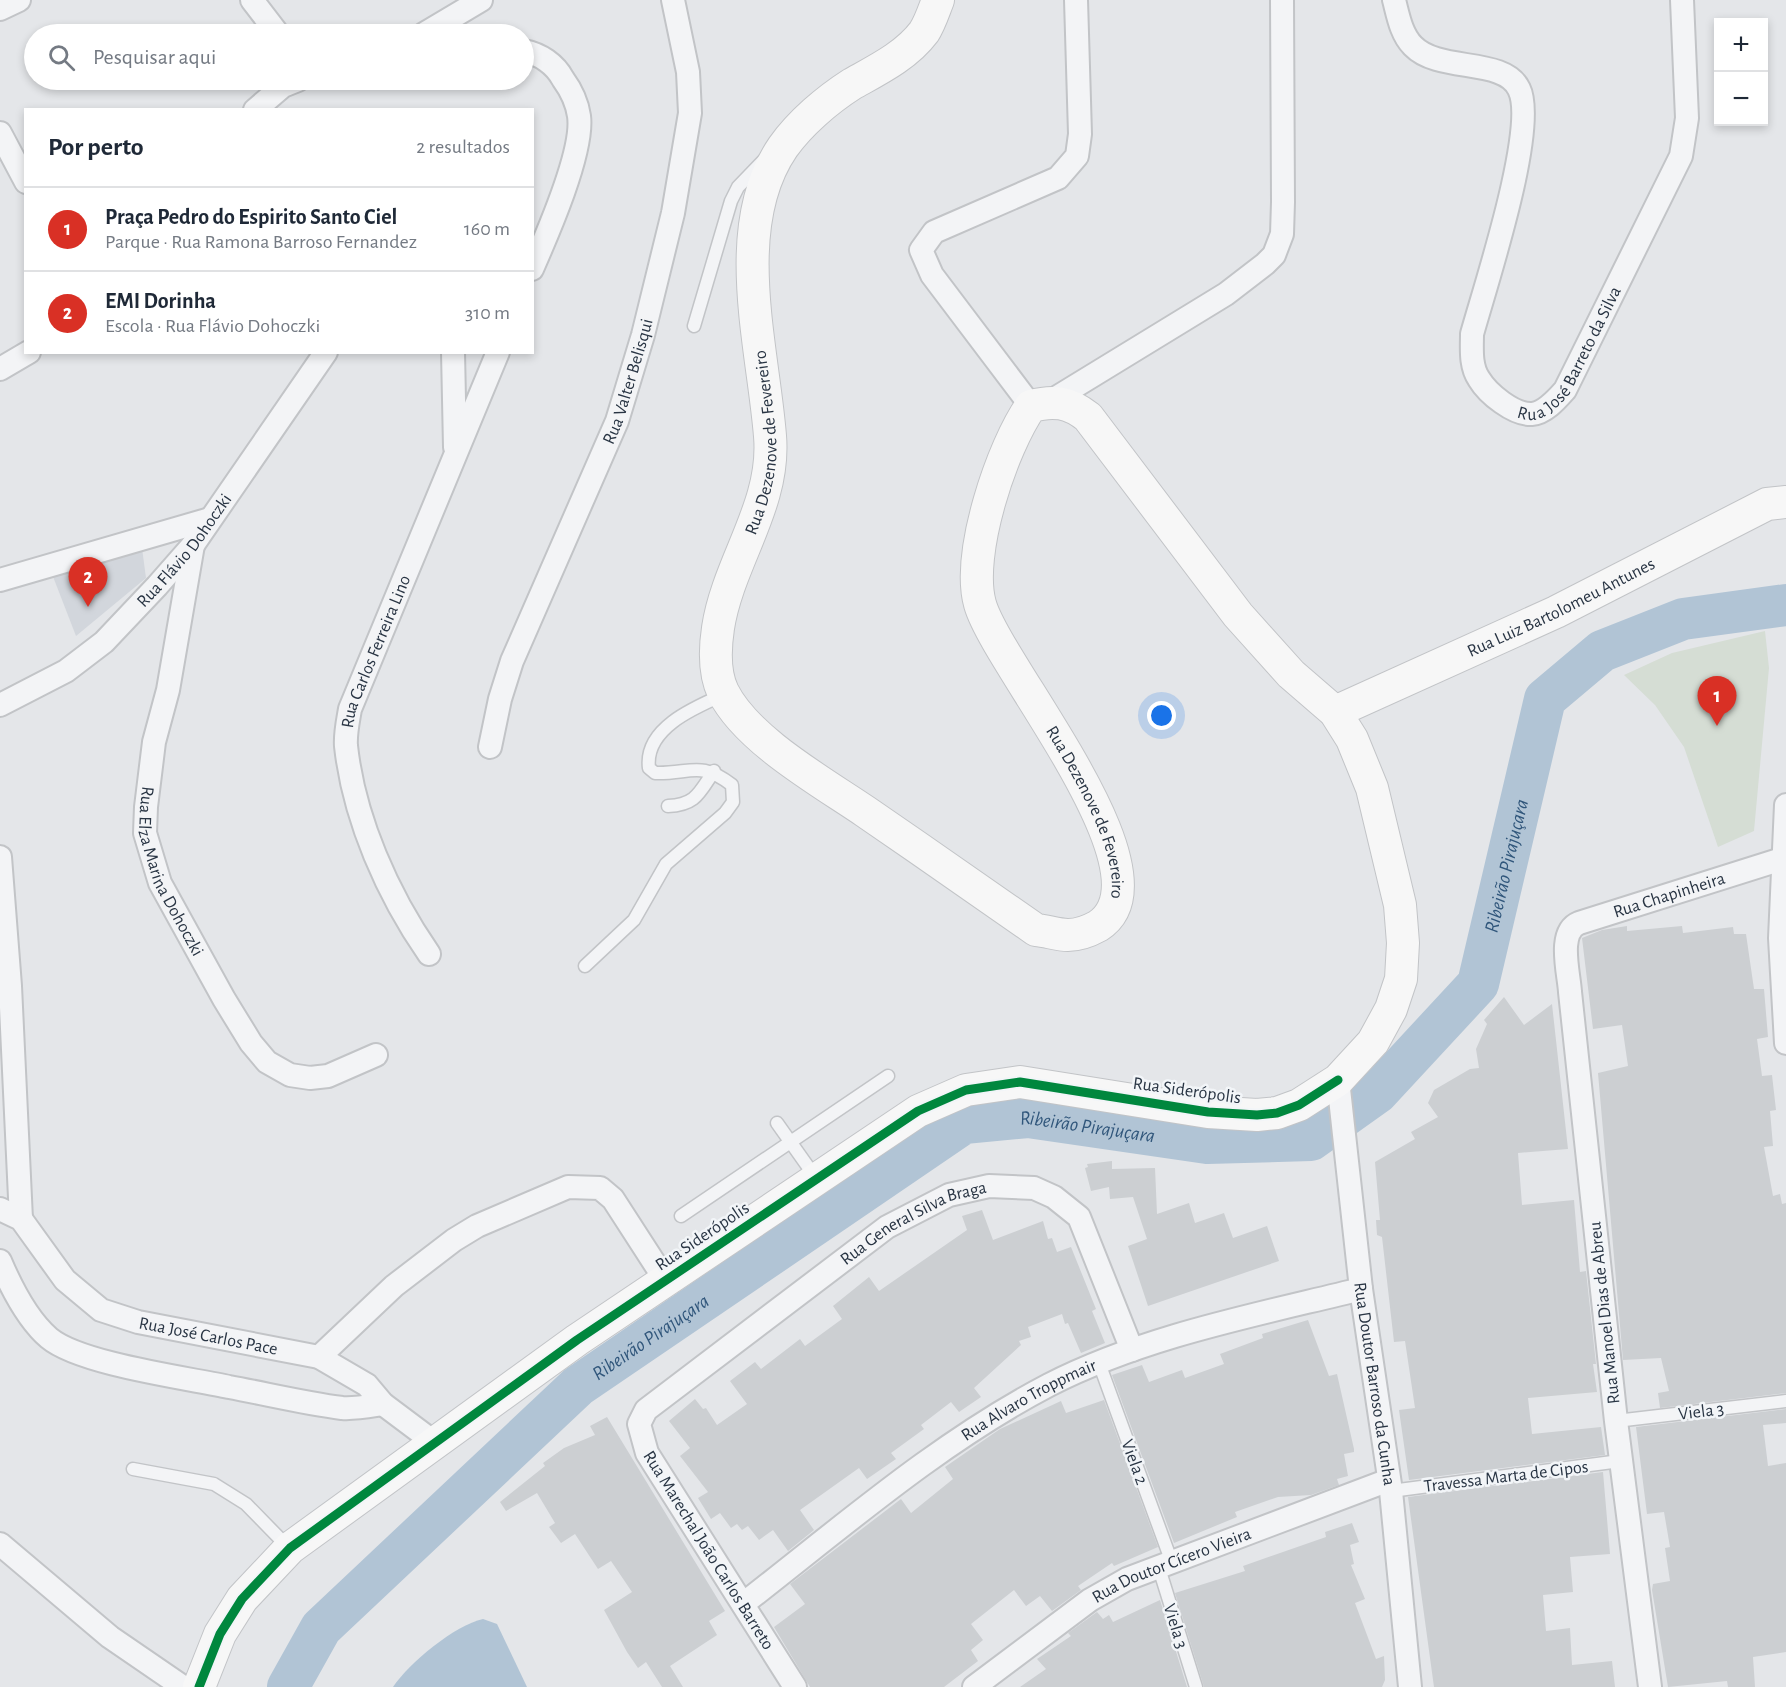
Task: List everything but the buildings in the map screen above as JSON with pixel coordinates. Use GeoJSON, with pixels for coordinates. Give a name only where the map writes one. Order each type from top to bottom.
{"type":"FeatureCollection","features":[{"type":"Feature","properties":{"kind":"street"},"geometry":{"type":"LineString","coordinates":[[0,9],[19,0]]}},
{"type":"Feature","properties":{"kind":"street"},"geometry":{"type":"LineString","coordinates":[[252,0],[270,24]]}},
{"type":"Feature","properties":{"kind":"street"},"geometry":{"type":"LineString","coordinates":[[441,24],[481,0]]}},
{"type":"Feature","properties":{"kind":"street","name":"Rua Valter Belisqui"},"geometry":{"type":"LineString","coordinates":[[490,747],[500,699],[512,661],[617,421],[643,335],[671,225],[690,113],[688,72],[673,0]]}},
{"type":"Feature","properties":{"kind":"street","name":"Rua Dezenove de Fevereiro"},"geometry":{"type":"LineString","coordinates":[[938,0],[924,32],[893,60],[849,86],[813,114],[783,148],[761,192],[753,249],[758,343],[771,458],[767,487],[724,603],[718,628],[716,656],[718,679],[724,694],[772,747],[1036,930],[1068,935],[1089,931],[1114,912],[1118,894],[1112,850],[1086,784],[992,634],[980,605],[975,580],[978,554],[1005,456],[1016,428],[1041,403]]}},
{"type":"Feature","properties":{"kind":"street"},"geometry":{"type":"LineString","coordinates":[[1076,0],[1080,134],[1077,156],[1058,178],[934,232],[921,250],[932,275],[1041,403],[1078,408],[1088,417],[1238,615],[1291,674],[1335,712],[1352,739],[1372,788],[1400,905],[1403,943],[1401,979],[1391,1009],[1373,1042],[1338,1080]]}},
{"type":"Feature","properties":{"kind":"street"},"geometry":{"type":"LineString","coordinates":[[1041,403],[1226,294],[1274,255],[1282,234],[1282,0]]}},
{"type":"Feature","properties":{"kind":"street","name":"Rua José Barreto da Silva"},"geometry":{"type":"LineString","coordinates":[[1394,0],[1400,25],[1413,47],[1443,62],[1483,68],[1511,77],[1520,90],[1526,113],[1521,150],[1472,334],[1472,359],[1478,379],[1500,400],[1520,412],[1533,414],[1553,403],[1565,390],[1681,156],[1687,118],[1682,0]]}},
{"type":"Feature","properties":{"kind":"street"},"geometry":{"type":"LineString","coordinates":[[534,53],[558,70],[573,95],[580,118],[566,185],[534,264]]}},
{"type":"Feature","properties":{"kind":"street"},"geometry":{"type":"LineString","coordinates":[[257,108],[278,90]]}},
{"type":"Feature","properties":{"kind":"street"},"geometry":{"type":"LineString","coordinates":[[0,133],[24,178]]}},
{"type":"Feature","properties":{"kind":"street"},"geometry":{"type":"LineString","coordinates":[[0,369],[26,354]]}},
{"type":"Feature","properties":{"kind":"street","name":"Rua Flávio Dohoczki"},"geometry":{"type":"LineString","coordinates":[[0,705],[66,671],[104,642],[193,545],[325,354]]}},
{"type":"Feature","properties":{"kind":"street"},"geometry":{"type":"LineString","coordinates":[[453,354],[455,457]]}},
{"type":"Feature","properties":{"kind":"street","name":"Rua Carlos Ferreira Lino"},"geometry":{"type":"LineString","coordinates":[[429,954],[417,936],[372,845],[354,788],[346,744],[350,709],[364,670],[497,354]]}},
{"type":"Feature","properties":{"kind":"street","name":"Rua Luiz Bartolomeu Antunes"},"geometry":{"type":"LineString","coordinates":[[1335,712],[1556,612],[1767,504],[1786,502]]}},
{"type":"Feature","properties":{"kind":"street"},"geometry":{"type":"LineString","coordinates":[[0,580],[210,519]]}},
{"type":"Feature","properties":{"kind":"street","name":"Rua Elza Marina Dohoczki"},"geometry":{"type":"LineString","coordinates":[[193,545],[168,690],[154,742],[146,807],[145,833],[160,883],[224,999],[251,1043],[267,1062],[290,1075],[310,1078],[328,1076],[376,1055]]}},
{"type":"Feature","properties":{"kind":"street"},"geometry":{"type":"LineString","coordinates":[[1786,805],[1782,859],[1786,1043]]}},
{"type":"Feature","properties":{"kind":"street"},"geometry":{"type":"LineString","coordinates":[[0,857],[10,986],[21,1219]]}},
{"type":"Feature","properties":{"kind":"street","name":"Rua Chapinheira"},"geometry":{"type":"LineString","coordinates":[[1567,939],[1570,929],[1579,923],[1782,859]]}},
{"type":"Feature","properties":{"kind":"street","name":"Rua Manoel Dias de Abreu"},"geometry":{"type":"LineString","coordinates":[[1567,939],[1620,1461],[1650,1687]]}},
{"type":"Feature","properties":{"kind":"street","name":"Rua Doutor Barroso da Cunha"},"geometry":{"type":"LineString","coordinates":[[1338,1080],[1361,1289],[1390,1485],[1410,1687]]}},
{"type":"Feature","properties":{"kind":"street","name":"Rua Siderópolis"},"geometry":{"type":"LineString","coordinates":[[199,1687],[220,1634],[242,1599],[290,1548],[577,1340],[918,1111],[966,1090],[1020,1082],[1208,1112],[1257,1115],[1277,1113],[1299,1105],[1338,1080]]}},
{"type":"Feature","properties":{"kind":"street","name":"Rua General Silva Braga"},"geometry":{"type":"LineString","coordinates":[[646,1410],[887,1227],[949,1195],[989,1186],[1034,1188],[1054,1197],[1079,1217],[1132,1350]]}},
{"type":"Feature","properties":{"kind":"street"},"geometry":{"type":"LineString","coordinates":[[319,1357],[394,1286],[454,1240],[477,1226],[568,1187],[600,1188],[613,1199],[666,1281]]}},
{"type":"Feature","properties":{"kind":"street","name":"Rua José Carlos Pace"},"geometry":{"type":"LineString","coordinates":[[0,1209],[21,1219],[65,1280],[101,1310],[138,1322],[319,1357],[367,1384],[383,1404],[435,1443]]}},
{"type":"Feature","properties":{"kind":"street"},"geometry":{"type":"LineString","coordinates":[[0,1261],[35,1323],[50,1338],[65,1348],[92,1357],[156,1372],[305,1401],[345,1408],[383,1404]]}},
{"type":"Feature","properties":{"kind":"street","name":"Rua Alvaro Troppmair"},"geometry":{"type":"LineString","coordinates":[[743,1604],[986,1420],[1050,1385],[1132,1350],[1244,1318],[1361,1289]]}},
{"type":"Feature","properties":{"kind":"street","name":"Rua Marechal João Carlos Barreto"},"geometry":{"type":"LineString","coordinates":[[646,1410],[639,1424],[647,1453],[795,1687]]}},
{"type":"Feature","properties":{"kind":"street","name":"Rua Doutor Cícero Vieira"},"geometry":{"type":"LineString","coordinates":[[974,1687],[1090,1600],[1127,1578],[1164,1563],[1390,1485]]}},
{"type":"Feature","properties":{"kind":"street"},"geometry":{"type":"LineString","coordinates":[[0,1544],[110,1637],[183,1687]]}},
{"type":"Feature","properties":{"kind":"lane"},"geometry":{"type":"LineString","coordinates":[[694,326],[731,201],[738,188],[760,163],[783,148]]}},
{"type":"Feature","properties":{"kind":"lane"},"geometry":{"type":"LineString","coordinates":[[585,966],[634,920],[666,864],[725,813],[733,802],[732,785],[714,771],[694,769],[655,774],[649,768],[647,756],[673,720],[724,694]]}},
{"type":"Feature","properties":{"kind":"lane"},"geometry":{"type":"LineString","coordinates":[[668,806],[685,806],[695,799],[714,771]]}},
{"type":"Feature","properties":{"kind":"lane"},"geometry":{"type":"LineString","coordinates":[[681,1216],[888,1076]]}},
{"type":"Feature","properties":{"kind":"lane"},"geometry":{"type":"LineString","coordinates":[[777,1123],[816,1179]]}},
{"type":"Feature","properties":{"kind":"lane","name":"Viela 2"},"geometry":{"type":"LineString","coordinates":[[1099,1363],[1164,1563]]}},
{"type":"Feature","properties":{"kind":"lane","name":"Viela 3"},"geometry":{"type":"LineString","coordinates":[[1616,1421],[1786,1401]]}},
{"type":"Feature","properties":{"kind":"lane","name":"Travessa Marta de Cipos"},"geometry":{"type":"LineString","coordinates":[[1390,1485],[1620,1461]]}},
{"type":"Feature","properties":{"kind":"lane"},"geometry":{"type":"LineString","coordinates":[[133,1469],[214,1484],[246,1504],[290,1548]]}},
{"type":"Feature","properties":{"kind":"lane","name":"Viela 3"},"geometry":{"type":"LineString","coordinates":[[1164,1563],[1196,1687]]}},
{"type":"Feature","properties":{"kind":"shaded area"},"geometry":{"type":"Polygon","coordinates":[[[142,548],[146,578],[76,636],[52,574],[142,548]]]}},
{"type":"Feature","properties":{"kind":"shaded area"},"geometry":{"type":"Polygon","coordinates":[[[1765,631],[1769,668],[1754,831],[1718,847],[1684,747],[1655,705],[1624,675],[1672,653],[1765,631]]]}},
{"type":"Feature","properties":{"kind":"water"},"geometry":{"type":"Polygon","coordinates":[[[483,1619],[497,1624],[527,1687],[393,1687],[410,1667],[434,1646],[459,1629],[483,1619]]]}},
{"type":"Feature","properties":{"kind":"waterway","name":"Ribeirão Pirajuçara"},"geometry":{"type":"LineString","coordinates":[[288,1687],[321,1628],[578,1386],[964,1123],[1028,1117],[1207,1143],[1311,1140],[1377,1093],[1478,984],[1545,699],[1602,651],[1683,619],[1786,605]]}},
{"type":"Feature","properties":{"kind":"cycle path"},"geometry":{"type":"LineString","coordinates":[[199,1687],[220,1634],[242,1599],[290,1548],[577,1340],[918,1111],[966,1090],[1020,1082],[1208,1112],[1257,1115],[1277,1113],[1299,1105],[1338,1080]]}},
{"type":"Feature","properties":{"kind":"place","name":"EMI Dorinha"},"geometry":{"type":"Point","coordinates":[88,607]}},
{"type":"Feature","properties":{"kind":"place","name":"Praça Pedro do Espirito Santo Ciel"},"geometry":{"type":"Point","coordinates":[1717,726]}}]}
